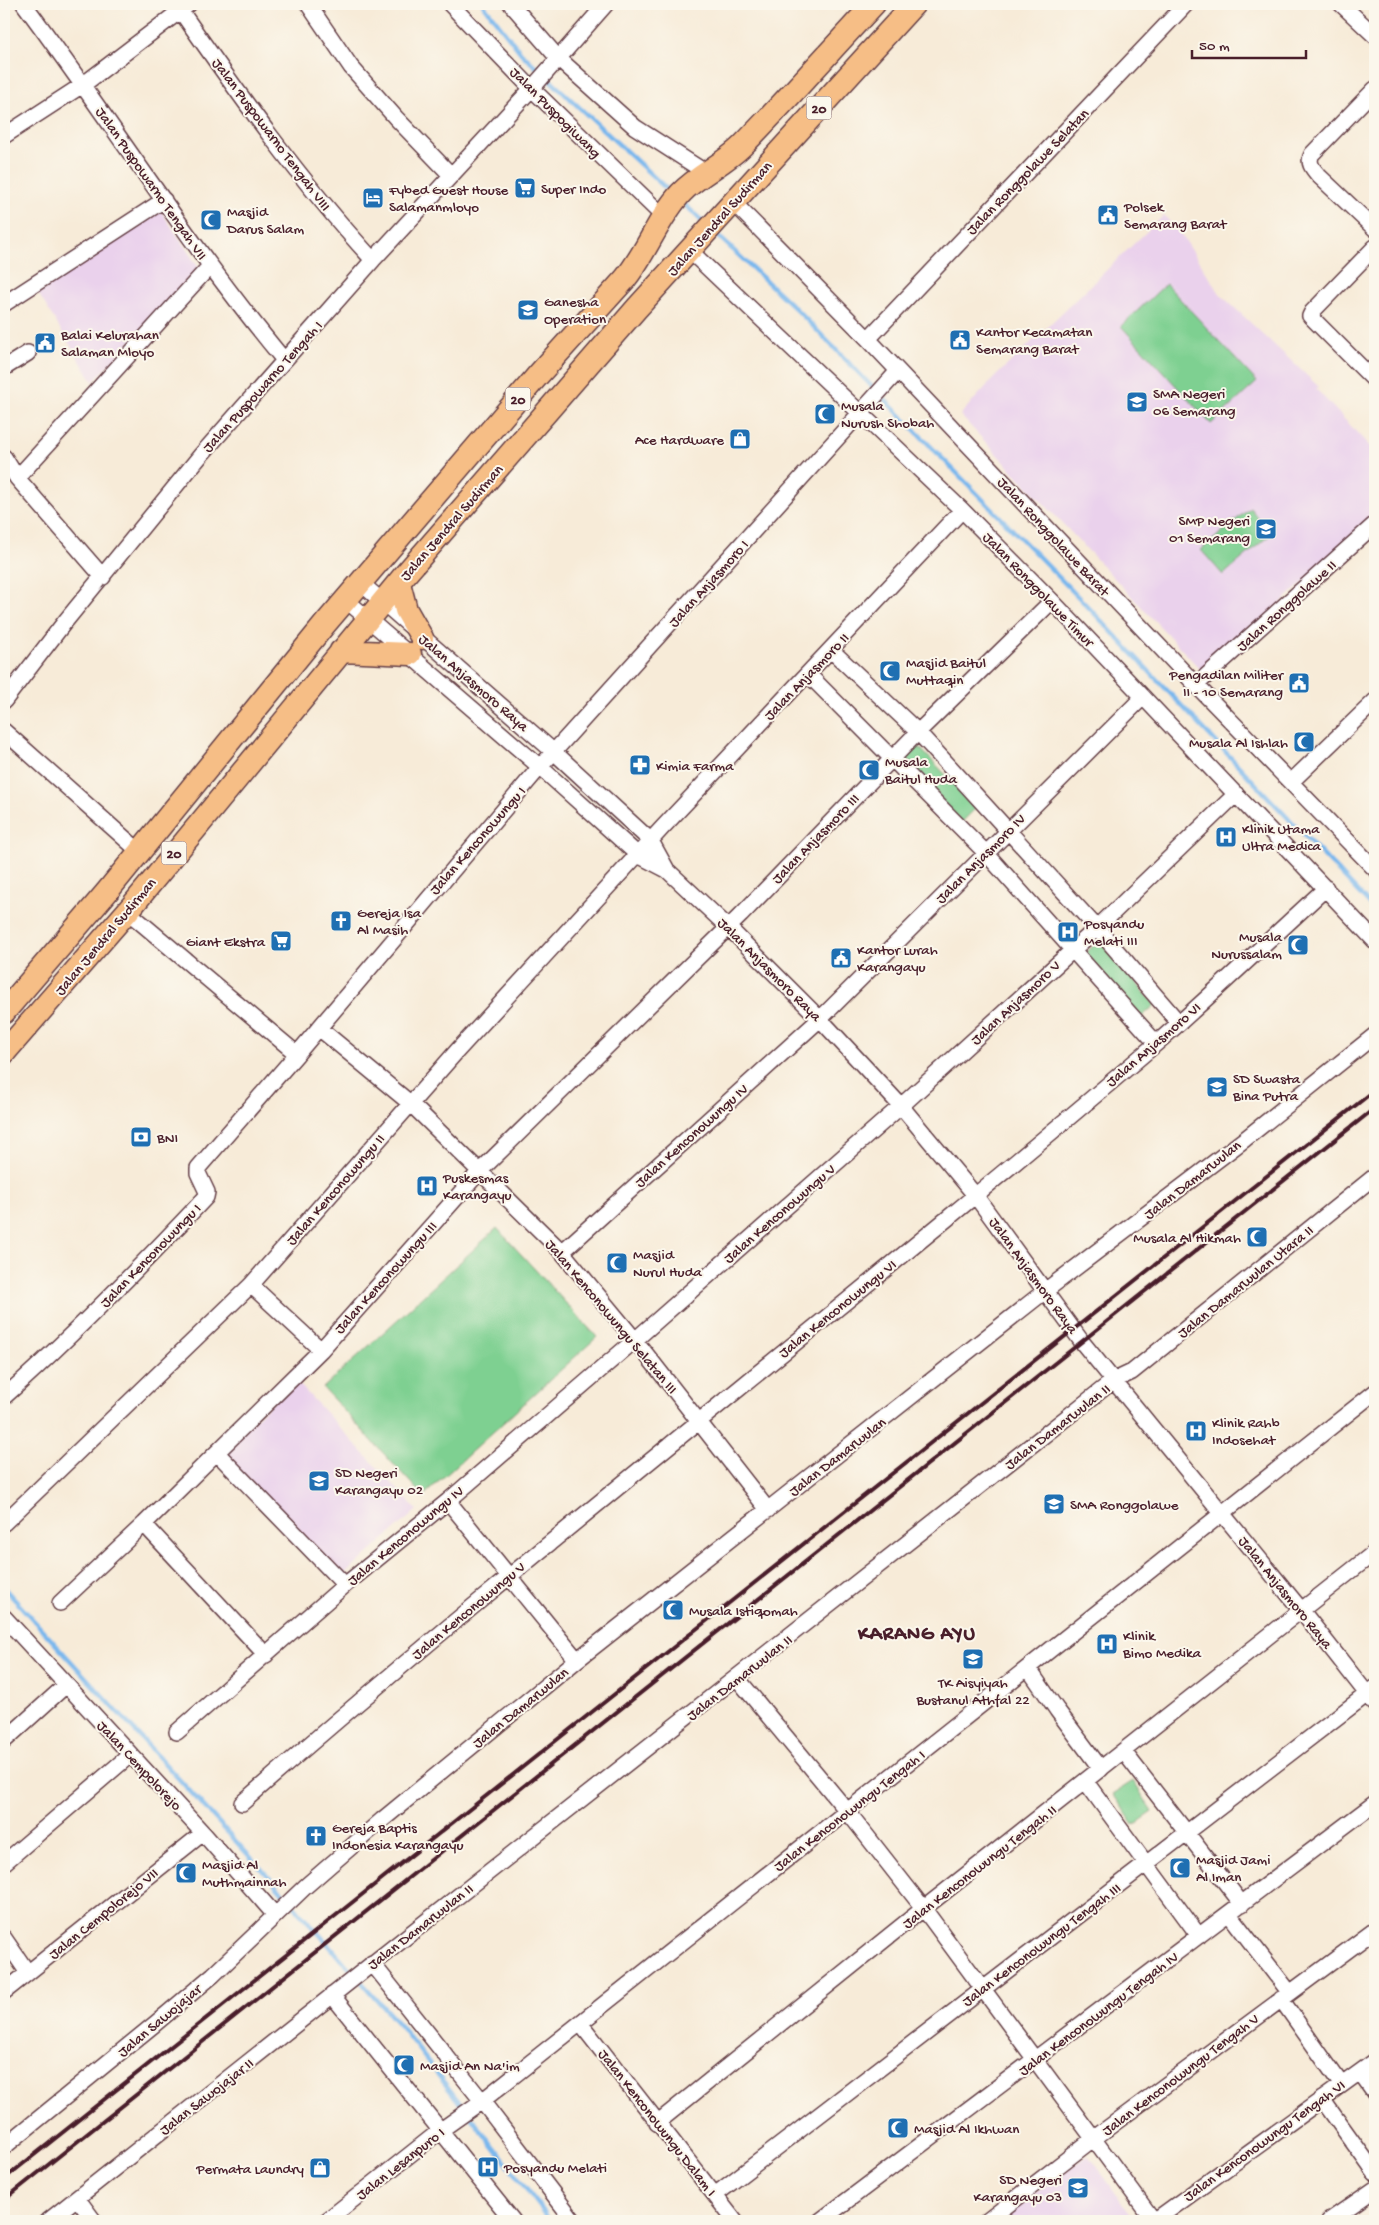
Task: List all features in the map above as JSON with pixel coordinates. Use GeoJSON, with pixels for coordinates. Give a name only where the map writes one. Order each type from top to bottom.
{"type":"FeatureCollection","features":[{"type":"Feature","properties":{"kind":"highway","name":"Jalan Jendral Sudirman"},"geometry":{"type":"LineString","coordinates":[[4,1012],[140,852],[360,583],[539,374],[625,279],[638,263],[666,214],[682,192],[740,148],[874,4]]}},
{"type":"Feature","properties":{"kind":"highway","name":"Jalan Jendral Sudirman"},"geometry":{"type":"LineString","coordinates":[[4,1053],[127,911],[398,583],[695,244],[914,4]]}},
{"type":"Feature","properties":{"kind":"highway"},"geometry":{"type":"LineString","coordinates":[[341,651],[416,646],[398,583]]}},
{"type":"Feature","properties":{"kind":"street","name":"Jalan Puspowarno Tengah VII"},"geometry":{"type":"LineString","coordinates":[[24,4],[84,84],[210,266],[284,360]]}},
{"type":"Feature","properties":{"kind":"street"},"geometry":{"type":"LineString","coordinates":[[308,4],[351,67],[396,118],[450,174]]}},
{"type":"Feature","properties":{"kind":"street","name":"Jalan Puspogiwang"},"geometry":{"type":"LineString","coordinates":[[450,4],[533,87],[666,214]]}},
{"type":"Feature","properties":{"kind":"street"},"geometry":{"type":"LineString","coordinates":[[511,4],[556,60],[635,127],[702,176]]}},
{"type":"Feature","properties":{"kind":"street","name":"Jalan Puspowarno Tengah I"},"geometry":{"type":"LineString","coordinates":[[4,701],[64,623],[200,455],[450,174],[533,87],[606,4]]}},
{"type":"Feature","properties":{"kind":"street","name":"Jalan Ronggolawe Selatan"},"geometry":{"type":"LineString","coordinates":[[868,339],[1186,4]]}},
{"type":"Feature","properties":{"kind":"street"},"geometry":{"type":"LineString","coordinates":[[1342,4],[1375,36]]}},
{"type":"Feature","properties":{"kind":"street"},"geometry":{"type":"LineString","coordinates":[[4,136],[84,84],[182,6]]}},
{"type":"Feature","properties":{"kind":"street","name":"Jalan Puspowarno Tengah VIII"},"geometry":{"type":"LineString","coordinates":[[182,6],[274,140],[346,230],[373,260]]}},
{"type":"Feature","properties":{"kind":"street"},"geometry":{"type":"LineString","coordinates":[[1375,88],[1309,159],[1313,170],[1375,229]]}},
{"type":"Feature","properties":{"kind":"street"},"geometry":{"type":"LineString","coordinates":[[4,304],[164,200]]}},
{"type":"Feature","properties":{"kind":"street","name":"Jalan Ronggolawe Barat"},"geometry":{"type":"LineString","coordinates":[[731,205],[868,339],[895,375],[1375,869]]}},
{"type":"Feature","properties":{"kind":"street","name":"Jalan Ronggolawe Timur"},"geometry":{"type":"LineString","coordinates":[[695,244],[864,410],[1052,601],[1142,698],[1326,888],[1373,931]]}},
{"type":"Feature","properties":{"kind":"street"},"geometry":{"type":"LineString","coordinates":[[1375,247],[1310,316],[1375,381]]}},
{"type":"Feature","properties":{"kind":"street"},"geometry":{"type":"LineString","coordinates":[[17,478],[210,266]]}},
{"type":"Feature","properties":{"kind":"street"},"geometry":{"type":"LineString","coordinates":[[4,368],[28,353]]}},
{"type":"Feature","properties":{"kind":"street","name":"Jalan Anjasmoro I"},"geometry":{"type":"LineString","coordinates":[[540,767],[895,375]]}},
{"type":"Feature","properties":{"kind":"street"},"geometry":{"type":"LineString","coordinates":[[4,458],[17,478],[103,577]]}},
{"type":"Feature","properties":{"kind":"street","name":"Jalan Anjasmoro II"},"geometry":{"type":"LineString","coordinates":[[651,841],[962,510]]}},
{"type":"Feature","properties":{"kind":"street","name":"Jalan Ronggolawe II"},"geometry":{"type":"LineString","coordinates":[[1196,685],[1374,528]]}},
{"type":"Feature","properties":{"kind":"street","name":"Jalan Anjasmoro Raya"},"geometry":{"type":"LineString","coordinates":[[360,583],[382,603],[416,646],[540,767],[638,856],[667,870],[728,927],[820,1019],[901,1106],[975,1195],[1045,1292],[1113,1381],[1373,1695]]}},
{"type":"Feature","properties":{"kind":"street","name":"Jalan Anjasmoro Raya"},"geometry":{"type":"LineString","coordinates":[[346,600],[368,620],[416,646],[554,752],[651,841],[667,870]]}},
{"type":"Feature","properties":{"kind":"street","name":"Jalan Anjasmoro III"},"geometry":{"type":"LineString","coordinates":[[728,927],[918,732],[1052,601]]}},
{"type":"Feature","properties":{"kind":"street"},"geometry":{"type":"LineString","coordinates":[[832,650],[918,732],[1097,928],[1179,1023]]}},
{"type":"Feature","properties":{"kind":"street"},"geometry":{"type":"LineString","coordinates":[[808,674],[894,758],[985,852],[1156,1043]]}},
{"type":"Feature","properties":{"kind":"street","name":"Jalan Anjasmoro IV"},"geometry":{"type":"LineString","coordinates":[[820,1019],[1008,829],[1142,698]]}},
{"type":"Feature","properties":{"kind":"street"},"geometry":{"type":"LineString","coordinates":[[1291,782],[1375,701]]}},
{"type":"Feature","properties":{"kind":"street"},"geometry":{"type":"LineString","coordinates":[[4,731],[140,852]]}},
{"type":"Feature","properties":{"kind":"street","name":"Jalan Kenconowungu I"},"geometry":{"type":"LineString","coordinates":[[319,1028],[540,767]]}},
{"type":"Feature","properties":{"kind":"street","name":"Jalan Anjasmoro V"},"geometry":{"type":"LineString","coordinates":[[901,1106],[1097,928],[1236,794]]}},
{"type":"Feature","properties":{"kind":"street","name":"Jalan Kenconowungu II"},"geometry":{"type":"LineString","coordinates":[[4,1523],[251,1285],[410,1103],[651,841]]}},
{"type":"Feature","properties":{"kind":"street","name":"Jalan Anjasmoro VI"},"geometry":{"type":"LineString","coordinates":[[975,1195],[1179,1023],[1326,888]]}},
{"type":"Feature","properties":{"kind":"street"},"geometry":{"type":"LineString","coordinates":[[127,911],[297,1054],[319,1028]]}},
{"type":"Feature","properties":{"kind":"street","name":"Jalan Kenconowungu III"},"geometry":{"type":"LineString","coordinates":[[60,1603],[144,1524],[321,1350],[480,1171],[728,927]]}},
{"type":"Feature","properties":{"kind":"street","name":"Jalan Kenconowungu IV"},"geometry":{"type":"LineString","coordinates":[[562,1252],[820,1019]]}},
{"type":"Feature","properties":{"kind":"street","name":"Jalan Kenconowungu Selatan III"},"geometry":{"type":"LineString","coordinates":[[319,1028],[410,1103],[562,1252],[635,1340],[768,1510]]}},
{"type":"Feature","properties":{"kind":"street","name":"Jalan Damarwulan"},"geometry":{"type":"LineString","coordinates":[[306,1886],[382,1820],[576,1660],[1045,1292],[1237,1145],[1375,1035]]}},
{"type":"Feature","properties":{"kind":"street","name":"Jalan Kenconowungu I"},"geometry":{"type":"LineString","coordinates":[[4,1397],[54,1353],[124,1284],[206,1197],[207,1192],[198,1173],[198,1168],[297,1054]]}},
{"type":"Feature","properties":{"kind":"street","name":"Jalan Kenconowungu V"},"geometry":{"type":"LineString","coordinates":[[635,1340],[901,1106]]}},
{"type":"Feature","properties":{"kind":"street","name":"Jalan Damarwulan Utara II"},"geometry":{"type":"LineString","coordinates":[[1113,1381],[1132,1372],[1375,1176]]}},
{"type":"Feature","properties":{"kind":"street","name":"Jalan Kenconowungu VI"},"geometry":{"type":"LineString","coordinates":[[699,1422],[975,1195]]}},
{"type":"Feature","properties":{"kind":"street"},"geometry":{"type":"LineString","coordinates":[[251,1285],[321,1350]]}},
{"type":"Feature","properties":{"kind":"street","name":"Jalan Kenconowungu IV"},"geometry":{"type":"LineString","coordinates":[[177,1732],[345,1585],[448,1501],[635,1340]]}},
{"type":"Feature","properties":{"kind":"street","name":"Jalan Damarwulan II"},"geometry":{"type":"LineString","coordinates":[[368,1967],[738,1678],[1113,1381]]}},
{"type":"Feature","properties":{"kind":"street","name":"Jalan Kenconowungu Tengah I"},"geometry":{"type":"LineString","coordinates":[[478,2103],[848,1812],[1375,1392]]}},
{"type":"Feature","properties":{"kind":"street","name":"Jalan Kenconowungu V"},"geometry":{"type":"LineString","coordinates":[[242,1803],[351,1707],[699,1422]]}},
{"type":"Feature","properties":{"kind":"street"},"geometry":{"type":"LineString","coordinates":[[217,1453],[345,1585]]}},
{"type":"Feature","properties":{"kind":"street"},"geometry":{"type":"LineString","coordinates":[[448,1501],[576,1660]]}},
{"type":"Feature","properties":{"kind":"street"},"geometry":{"type":"LineString","coordinates":[[144,1524],[266,1655]]}},
{"type":"Feature","properties":{"kind":"street","name":"Jalan Kenconowungu Tengah II"},"geometry":{"type":"LineString","coordinates":[[657,2123],[1375,1552]]}},
{"type":"Feature","properties":{"kind":"street","name":"Jalan Cempolorejo"},"geometry":{"type":"LineString","coordinates":[[4,1618],[277,1913]]}},
{"type":"Feature","properties":{"kind":"street"},"geometry":{"type":"LineString","coordinates":[[1028,1668],[1102,1769]]}},
{"type":"Feature","properties":{"kind":"street"},"geometry":{"type":"LineString","coordinates":[[738,1678],[848,1812],[924,1909],[1154,2221]]}},
{"type":"Feature","properties":{"kind":"street"},"geometry":{"type":"LineString","coordinates":[[4,1741],[66,1685]]}},
{"type":"Feature","properties":{"kind":"street","name":"Jalan Kenconowungu Tengah III"},"geometry":{"type":"LineString","coordinates":[[715,2194],[1146,1863],[1373,1695]]}},
{"type":"Feature","properties":{"kind":"street"},"geometry":{"type":"LineString","coordinates":[[1124,1752],[1185,1834],[1242,1904]]}},
{"type":"Feature","properties":{"kind":"street"},"geometry":{"type":"LineString","coordinates":[[4,1863],[130,1755]]}},
{"type":"Feature","properties":{"kind":"street"},"geometry":{"type":"LineString","coordinates":[[1086,1782],[1199,1936]]}},
{"type":"Feature","properties":{"kind":"street","name":"Jalan Kenconowungu Tengah IV"},"geometry":{"type":"LineString","coordinates":[[820,2221],[1375,1803]]}},
{"type":"Feature","properties":{"kind":"street","name":"Jalan Cempolorejo VII"},"geometry":{"type":"LineString","coordinates":[[6,1986],[28,1973],[203,1834]]}},
{"type":"Feature","properties":{"kind":"street","name":"Jalan Sawojajar"},"geometry":{"type":"LineString","coordinates":[[4,2147],[192,1993],[306,1886]]}},
{"type":"Feature","properties":{"kind":"street"},"geometry":{"type":"LineString","coordinates":[[1229,1914],[1285,1996],[1341,2084]]}},
{"type":"Feature","properties":{"kind":"street","name":"Jalan Kenconowungu Tengah V"},"geometry":{"type":"LineString","coordinates":[[987,2221],[1093,2139],[1375,1930]]}},
{"type":"Feature","properties":{"kind":"street"},"geometry":{"type":"LineString","coordinates":[[4,1938],[28,1973]]}},
{"type":"Feature","properties":{"kind":"street"},"geometry":{"type":"LineString","coordinates":[[368,1967],[574,2221]]}},
{"type":"Feature","properties":{"kind":"street","name":"Jalan Sawojajar II"},"geometry":{"type":"LineString","coordinates":[[48,2221],[368,1967]]}},
{"type":"Feature","properties":{"kind":"street"},"geometry":{"type":"LineString","coordinates":[[332,1995],[512,2221]]}},
{"type":"Feature","properties":{"kind":"street","name":"Jalan Kenconowungu Dalam I"},"geometry":{"type":"LineString","coordinates":[[580,2023],[735,2221]]}},
{"type":"Feature","properties":{"kind":"street","name":"Jalan Kenconowungu Tengah VI"},"geometry":{"type":"LineString","coordinates":[[1154,2221],[1375,2060]]}},
{"type":"Feature","properties":{"kind":"street"},"geometry":{"type":"LineString","coordinates":[[1360,2072],[1375,2093]]}},
{"type":"Feature","properties":{"kind":"street"},"geometry":{"type":"LineString","coordinates":[[1322,2098],[1375,2174]]}},
{"type":"Feature","properties":{"kind":"street","name":"Jalan Lesanpuro I"},"geometry":{"type":"LineString","coordinates":[[326,2221],[478,2103]]}},
{"type":"Feature","properties":{"kind":"street"},"geometry":{"type":"LineString","coordinates":[[1330,2221],[1375,2188]]}},
{"type":"Feature","properties":{"kind":"street"},"geometry":{"type":"LineString","coordinates":[[77,2198],[94,2221]]}},
{"type":"Feature","properties":{"kind":"shaded area"},"geometry":{"type":"Polygon","coordinates":[[[161,211],[199,268],[93,382],[38,293],[161,211]]]}},
{"type":"Feature","properties":{"kind":"shaded area","name":"SMA Negeri 06 Semarang"},"geometry":{"type":"Polygon","coordinates":[[[1164,215],[1185,240],[1221,295],[1319,387],[1316,389],[1375,452],[1375,517],[1204,673],[960,415],[994,378],[1164,215]]]}},
{"type":"Feature","properties":{"kind":"shaded area","name":"SD Negeri Karangayu 02"},"geometry":{"type":"Polygon","coordinates":[[[296,1381],[417,1510],[342,1577],[221,1451],[296,1381]]]}},
{"type":"Feature","properties":{"kind":"shaded area","name":"SD Negeri Karangayu 03"},"geometry":{"type":"Polygon","coordinates":[[[1089,2155],[1135,2221],[998,2221],[1089,2155]]]}},
{"type":"Feature","properties":{"kind":"green space"},"geometry":{"type":"Polygon","coordinates":[[[1166,284],[1257,382],[1211,424],[1121,326],[1166,284]]]}},
{"type":"Feature","properties":{"kind":"green space"},"geometry":{"type":"Polygon","coordinates":[[[1250,508],[1271,534],[1223,575],[1201,550],[1250,508]]]}},
{"type":"Feature","properties":{"kind":"green space"},"geometry":{"type":"Polygon","coordinates":[[[917,745],[977,807],[961,823],[901,761],[917,745]]]}},
{"type":"Feature","properties":{"kind":"green space"},"geometry":{"type":"Polygon","coordinates":[[[1100,940],[1155,1005],[1138,1020],[1082,956],[1100,940]]]}},
{"type":"Feature","properties":{"kind":"green space"},"geometry":{"type":"Polygon","coordinates":[[[497,1228],[597,1337],[423,1496],[323,1388],[497,1228]]]}},
{"type":"Feature","properties":{"kind":"green space"},"geometry":{"type":"Polygon","coordinates":[[[1133,1781],[1153,1812],[1134,1825],[1113,1794],[1133,1781]]]}},
{"type":"Feature","properties":{"kind":"waterway"},"geometry":{"type":"LineString","coordinates":[[483,4],[521,53],[672,194]]}},
{"type":"Feature","properties":{"kind":"waterway"},"geometry":{"type":"LineString","coordinates":[[682,202],[705,224]]}},
{"type":"Feature","properties":{"kind":"waterway"},"geometry":{"type":"LineString","coordinates":[[715,233],[797,310],[1094,613],[1375,910]]}},
{"type":"Feature","properties":{"kind":"waterway"},"geometry":{"type":"LineString","coordinates":[[4,1588],[274,1883],[402,2028],[551,2221]]}},
{"type":"Feature","properties":{"kind":"railway"},"geometry":{"type":"LineString","coordinates":[[4,2179],[1375,1090]]}},
{"type":"Feature","properties":{"kind":"railway"},"geometry":{"type":"LineString","coordinates":[[4,2200],[1375,1108]]}},
{"type":"Feature","properties":{"kind":"place","name":"Super Indo"},"geometry":{"type":"Point","coordinates":[525,188]}},
{"type":"Feature","properties":{"kind":"place","name":"Fybed Guest House Salamanmloyo"},"geometry":{"type":"Point","coordinates":[373,198]}},
{"type":"Feature","properties":{"kind":"place","name":"Polsek Semarang Barat"},"geometry":{"type":"Point","coordinates":[1108,215]}},
{"type":"Feature","properties":{"kind":"place","name":"Masjid Darus Salam"},"geometry":{"type":"Point","coordinates":[211,220]}},
{"type":"Feature","properties":{"kind":"place","name":"Ganesha Operation"},"geometry":{"type":"Point","coordinates":[528,310]}},
{"type":"Feature","properties":{"kind":"place","name":"Kantor Kecamatan Semarang Barat"},"geometry":{"type":"Point","coordinates":[960,340]}},
{"type":"Feature","properties":{"kind":"place","name":"Balai Kelurahan Salaman Mloyo"},"geometry":{"type":"Point","coordinates":[45,343]}},
{"type":"Feature","properties":{"kind":"place","name":"SMA Negeri 06 Semarang"},"geometry":{"type":"Point","coordinates":[1137,402]}},
{"type":"Feature","properties":{"kind":"place","name":"Musala Nurush Shobah"},"geometry":{"type":"Point","coordinates":[825,414]}},
{"type":"Feature","properties":{"kind":"place","name":"Ace Hardware"},"geometry":{"type":"Point","coordinates":[740,439]}},
{"type":"Feature","properties":{"kind":"place","name":"SMP Negeri 01 Semarang"},"geometry":{"type":"Point","coordinates":[1266,529]}},
{"type":"Feature","properties":{"kind":"place","name":"Masjid Baitul Muttaqin"},"geometry":{"type":"Point","coordinates":[890,671]}},
{"type":"Feature","properties":{"kind":"place","name":"Pengadilan Militer II - 10 Semarang"},"geometry":{"type":"Point","coordinates":[1299,683]}},
{"type":"Feature","properties":{"kind":"place","name":"Musala Al Ishlah"},"geometry":{"type":"Point","coordinates":[1304,742]}},
{"type":"Feature","properties":{"kind":"place","name":"Kimia Farma"},"geometry":{"type":"Point","coordinates":[640,765]}},
{"type":"Feature","properties":{"kind":"place","name":"Musala Baitul Huda"},"geometry":{"type":"Point","coordinates":[869,770]}},
{"type":"Feature","properties":{"kind":"place","name":"Klinik Utama Ultra Medica"},"geometry":{"type":"Point","coordinates":[1226,837]}},
{"type":"Feature","properties":{"kind":"place","name":"Gereja Isa Al Masih"},"geometry":{"type":"Point","coordinates":[341,921]}},
{"type":"Feature","properties":{"kind":"place","name":"Posyandu Melati III"},"geometry":{"type":"Point","coordinates":[1068,932]}},
{"type":"Feature","properties":{"kind":"place","name":"Giant Ekstra"},"geometry":{"type":"Point","coordinates":[281,941]}},
{"type":"Feature","properties":{"kind":"place","name":"Musala Nurussalam"},"geometry":{"type":"Point","coordinates":[1298,945]}},
{"type":"Feature","properties":{"kind":"place","name":"Kantor Lurah Karangayu"},"geometry":{"type":"Point","coordinates":[841,958]}},
{"type":"Feature","properties":{"kind":"place","name":"SD Swasta Bina Putra"},"geometry":{"type":"Point","coordinates":[1217,1087]}},
{"type":"Feature","properties":{"kind":"place","name":"BNI"},"geometry":{"type":"Point","coordinates":[141,1137]}},
{"type":"Feature","properties":{"kind":"place","name":"Puskesmas Karangayu"},"geometry":{"type":"Point","coordinates":[427,1186]}},
{"type":"Feature","properties":{"kind":"place","name":"Musala Al Hikmah"},"geometry":{"type":"Point","coordinates":[1257,1237]}},
{"type":"Feature","properties":{"kind":"place","name":"Masjid Nurul Huda"},"geometry":{"type":"Point","coordinates":[617,1263]}},
{"type":"Feature","properties":{"kind":"place","name":"Klinik Rahb Indosehat"},"geometry":{"type":"Point","coordinates":[1196,1431]}},
{"type":"Feature","properties":{"kind":"place","name":"SD Negeri Karangayu 02"},"geometry":{"type":"Point","coordinates":[319,1481]}},
{"type":"Feature","properties":{"kind":"place","name":"SMA Ronggolawe"},"geometry":{"type":"Point","coordinates":[1054,1504]}},
{"type":"Feature","properties":{"kind":"place","name":"Musala Istiqomah"},"geometry":{"type":"Point","coordinates":[673,1610]}},
{"type":"Feature","properties":{"kind":"place","name":"Klinik Bimo Medika"},"geometry":{"type":"Point","coordinates":[1107,1644]}},
{"type":"Feature","properties":{"kind":"place","name":"TK Aisyiyah Bustanul Athfal 22"},"geometry":{"type":"Point","coordinates":[973,1659]}},
{"type":"Feature","properties":{"kind":"place","name":"Gereja Baptis Indonesia Karangayu"},"geometry":{"type":"Point","coordinates":[316,1836]}},
{"type":"Feature","properties":{"kind":"place","name":"Masjid Jami Al Iman"},"geometry":{"type":"Point","coordinates":[1180,1868]}},
{"type":"Feature","properties":{"kind":"place","name":"Masjid Al Muthmainnah"},"geometry":{"type":"Point","coordinates":[186,1873]}},
{"type":"Feature","properties":{"kind":"place","name":"Masjid An Na'im"},"geometry":{"type":"Point","coordinates":[404,2065]}},
{"type":"Feature","properties":{"kind":"place","name":"Masjid Al Ikhwan"},"geometry":{"type":"Point","coordinates":[898,2128]}},
{"type":"Feature","properties":{"kind":"place","name":"Posyandu Melati"},"geometry":{"type":"Point","coordinates":[488,2167]}},
{"type":"Feature","properties":{"kind":"place","name":"Permata Laundry"},"geometry":{"type":"Point","coordinates":[320,2168]}},
{"type":"Feature","properties":{"kind":"place","name":"SD Negeri Karangayu 03"},"geometry":{"type":"Point","coordinates":[1078,2188]}},
{"type":"Feature","properties":{"kind":"district","name":"KARANG AYU"},"geometry":{"type":"Point","coordinates":[917,1632]}}]}
